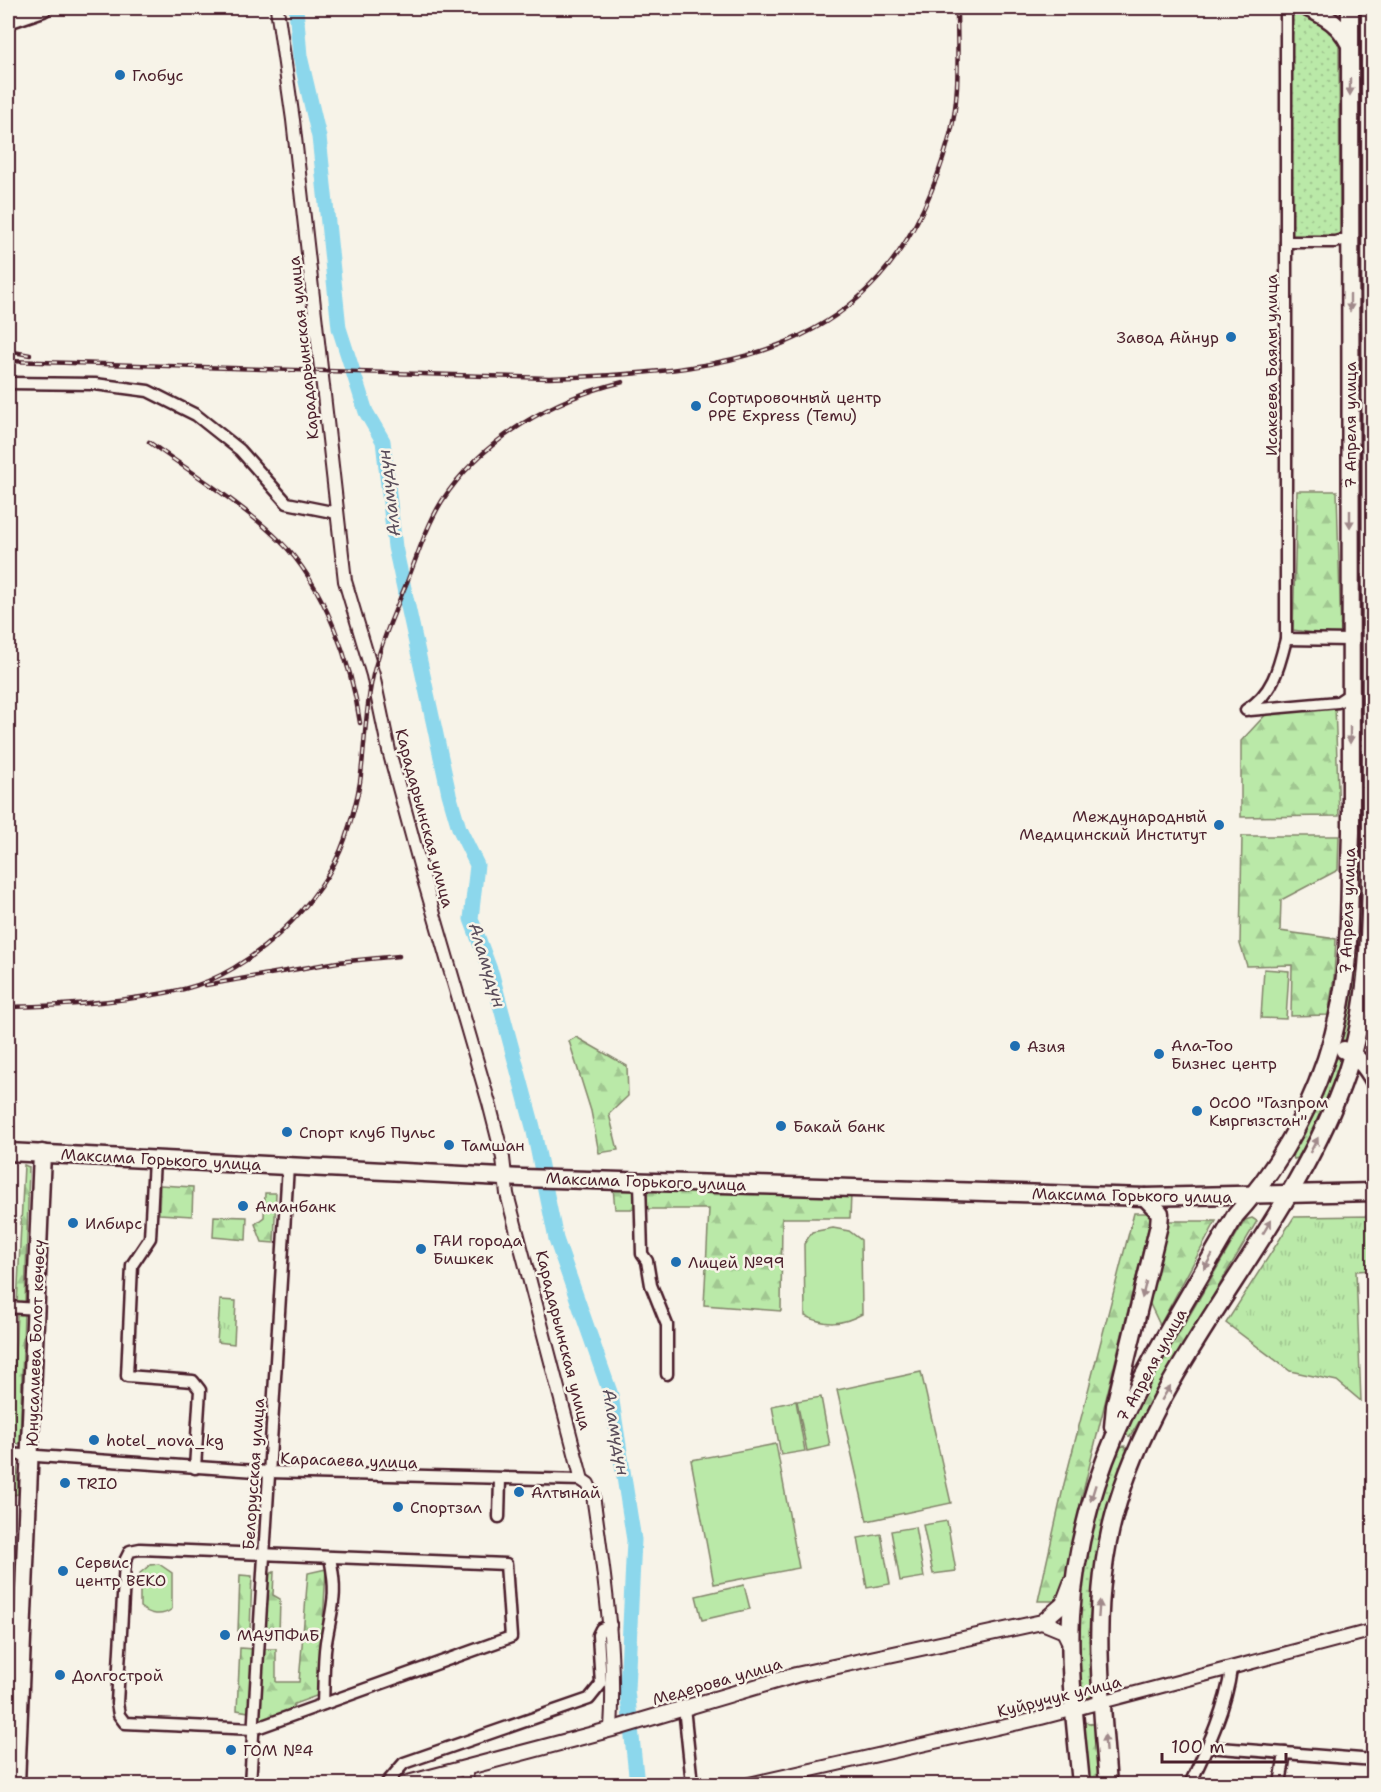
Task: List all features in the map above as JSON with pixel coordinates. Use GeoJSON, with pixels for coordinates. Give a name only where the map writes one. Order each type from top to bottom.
{"type":"FeatureCollection","features":[{"type":"Feature","properties":{"kind":"main road"},"geometry":{"type":"LineString","coordinates":[[8,20],[44,8]]}},
{"type":"Feature","properties":{"kind":"main road"},"geometry":{"type":"LineString","coordinates":[[1310,8],[1341,28],[1350,47]]}},
{"type":"Feature","properties":{"kind":"main road","name":"7 Апреля улица"},"geometry":{"type":"LineString","coordinates":[[1081,1785],[1071,1674],[1071,1645],[1076,1568],[1089,1505],[1112,1437],[1134,1392],[1235,1215],[1252,1197],[1298,1124],[1330,1045],[1344,984],[1348,945],[1350,265],[1342,240],[1350,8]]}},
{"type":"Feature","properties":{"kind":"main road","name":"7 Апреля улица"},"geometry":{"type":"LineString","coordinates":[[1108,1785],[1099,1667],[1099,1606],[1114,1516],[1139,1445],[1162,1400],[1286,1196],[1326,1123],[1352,1053],[1366,987],[1370,937],[1372,640],[1372,48],[1370,8]]}},
{"type":"Feature","properties":{"kind":"main road"},"geometry":{"type":"LineString","coordinates":[[1350,640],[1372,640]]}},
{"type":"Feature","properties":{"kind":"main road"},"geometry":{"type":"LineString","coordinates":[[1330,1045],[1352,1053],[1367,1068],[1374,1081]]}},
{"type":"Feature","properties":{"kind":"main road","name":"Максима Горького улица"},"geometry":{"type":"LineString","coordinates":[[8,1152],[513,1177],[1145,1197],[1252,1197],[1374,1192]]}},
{"type":"Feature","properties":{"kind":"main road","name":"Юнусалиева Болот көчөсү"},"geometry":{"type":"LineString","coordinates":[[16,1785],[15,1627],[30,1456],[42,1153]]}},
{"type":"Feature","properties":{"kind":"main road"},"geometry":{"type":"LineString","coordinates":[[1139,1445],[1112,1437],[1115,1406],[1159,1225],[1160,1213],[1145,1197]]}},
{"type":"Feature","properties":{"kind":"main road"},"geometry":{"type":"LineString","coordinates":[[1071,1645],[1064,1631],[1042,1622],[1063,1604],[1076,1568]]}},
{"type":"Feature","properties":{"kind":"main road","name":"Медерова улица"},"geometry":{"type":"LineString","coordinates":[[404,1785],[796,1676],[1042,1622]]}},
{"type":"Feature","properties":{"kind":"street","name":"Карадарьинская улица"},"geometry":{"type":"LineString","coordinates":[[277,8],[293,120],[345,581],[373,675],[389,751],[424,880],[513,1177],[582,1480],[588,1484],[593,1495],[611,1625],[615,1728]]}},
{"type":"Feature","properties":{"kind":"street","name":"Исакеева Баялы улица"},"geometry":{"type":"LineString","coordinates":[[1286,8],[1286,639],[1279,668],[1270,687],[1256,704],[1246,710],[1338,702],[1350,694]]}},
{"type":"Feature","properties":{"kind":"street"},"geometry":{"type":"LineString","coordinates":[[1286,242],[1342,240]]}},
{"type":"Feature","properties":{"kind":"street"},"geometry":{"type":"LineString","coordinates":[[8,383],[95,384],[148,391],[196,415],[240,450],[287,503],[337,513]]}},
{"type":"Feature","properties":{"kind":"street"},"geometry":{"type":"LineString","coordinates":[[1286,639],[1350,640]]}},
{"type":"Feature","properties":{"kind":"street"},"geometry":{"type":"LineString","coordinates":[[154,1159],[150,1238],[132,1265],[127,1376],[193,1381],[200,1390],[195,1468]]}},
{"type":"Feature","properties":{"kind":"street","name":"Белорусская улица"},"geometry":{"type":"LineString","coordinates":[[250,1785],[288,1166]]}},
{"type":"Feature","properties":{"kind":"street"},"geometry":{"type":"LineString","coordinates":[[640,1182],[642,1254],[647,1262],[651,1285],[667,1325],[667,1374]]}},
{"type":"Feature","properties":{"kind":"street"},"geometry":{"type":"LineString","coordinates":[[8,1307],[37,1309]]}},
{"type":"Feature","properties":{"kind":"street","name":"Карасаева улица"},"geometry":{"type":"LineString","coordinates":[[8,1454],[269,1472],[582,1480]]}},
{"type":"Feature","properties":{"kind":"street"},"geometry":{"type":"LineString","coordinates":[[499,1517],[500,1479]]}},
{"type":"Feature","properties":{"kind":"street"},"geometry":{"type":"LineString","coordinates":[[140,1549],[263,1556],[506,1564],[511,1637],[254,1729],[126,1723],[119,1715],[117,1703],[124,1561],[130,1551],[140,1549]]}},
{"type":"Feature","properties":{"kind":"street"},"geometry":{"type":"LineString","coordinates":[[323,1704],[326,1643],[334,1597],[330,1558]]}},
{"type":"Feature","properties":{"kind":"street"},"geometry":{"type":"LineString","coordinates":[[386,1785],[404,1763],[589,1699],[601,1684],[598,1635],[601,1629],[611,1625]]}},
{"type":"Feature","properties":{"kind":"street","name":"Куйручук улица"},"geometry":{"type":"LineString","coordinates":[[749,1785],[1075,1709],[1374,1630]]}},
{"type":"Feature","properties":{"kind":"street"},"geometry":{"type":"LineString","coordinates":[[1190,1785],[1207,1747],[1227,1690],[1231,1669]]}},
{"type":"Feature","properties":{"kind":"street"},"geometry":{"type":"LineString","coordinates":[[684,1707],[692,1785]]}},
{"type":"Feature","properties":{"kind":"street"},"geometry":{"type":"LineString","coordinates":[[1207,1747],[1374,1760]]}},
{"type":"Feature","properties":{"kind":"street"},"geometry":{"type":"LineString","coordinates":[[1280,1785],[1286,1753]]}},
{"type":"Feature","properties":{"kind":"street"},"geometry":{"type":"LineString","coordinates":[[466,1785],[467,1768]]}},
{"type":"Feature","properties":{"kind":"green space"},"geometry":{"type":"Polygon","coordinates":[[[1356,8],[1363,8],[1364,626],[1357,626],[1356,8]]]}},
{"type":"Feature","properties":{"kind":"green space"},"geometry":{"type":"Polygon","coordinates":[[[1297,12],[1317,18],[1339,39],[1340,237],[1289,237],[1290,18],[1297,12]]]}},
{"type":"Feature","properties":{"kind":"green space"},"geometry":{"type":"Polygon","coordinates":[[[1297,491],[1337,491],[1341,637],[1293,630],[1297,491]]]}},
{"type":"Feature","properties":{"kind":"green space"},"geometry":{"type":"Polygon","coordinates":[[[1357,654],[1364,654],[1366,850],[1361,949],[1355,997],[1346,1044],[1343,1044],[1340,1043],[1354,947],[1359,849],[1357,654]]]}},
{"type":"Feature","properties":{"kind":"green space"},"geometry":{"type":"Polygon","coordinates":[[[1335,705],[1339,816],[1241,817],[1241,741],[1270,710],[1335,705]]]}},
{"type":"Feature","properties":{"kind":"green space"},"geometry":{"type":"Polygon","coordinates":[[[1242,836],[1339,836],[1338,870],[1281,900],[1280,931],[1336,939],[1334,977],[1328,1015],[1291,1016],[1292,965],[1247,966],[1240,944],[1242,836]]]}},
{"type":"Feature","properties":{"kind":"green space"},"geometry":{"type":"Polygon","coordinates":[[[1264,969],[1289,971],[1286,1019],[1261,1018],[1264,969]]]}},
{"type":"Feature","properties":{"kind":"green space"},"geometry":{"type":"Polygon","coordinates":[[[1373,1009],[1373,1060],[1366,1045],[1373,1009]]]}},
{"type":"Feature","properties":{"kind":"green space"},"geometry":{"type":"Polygon","coordinates":[[[576,1037],[627,1066],[628,1096],[609,1114],[618,1150],[599,1153],[591,1111],[569,1041],[576,1037]]]}},
{"type":"Feature","properties":{"kind":"green space"},"geometry":{"type":"Polygon","coordinates":[[[1336,1058],[1340,1059],[1341,1067],[1314,1129],[1298,1158],[1294,1159],[1292,1154],[1316,1109],[1336,1058]]]}},
{"type":"Feature","properties":{"kind":"green space"},"geometry":{"type":"Polygon","coordinates":[[[24,1165],[29,1167],[25,1305],[17,1305],[24,1165]]]}},
{"type":"Feature","properties":{"kind":"green space"},"geometry":{"type":"Polygon","coordinates":[[[160,1185],[193,1187],[192,1216],[159,1214],[160,1185]]]}},
{"type":"Feature","properties":{"kind":"green space"},"geometry":{"type":"Polygon","coordinates":[[[613,1188],[851,1194],[850,1218],[782,1218],[781,1311],[704,1305],[709,1209],[615,1209],[613,1188]]]}},
{"type":"Feature","properties":{"kind":"green space"},"geometry":{"type":"Polygon","coordinates":[[[265,1193],[276,1193],[274,1243],[262,1242],[255,1224],[264,1217],[265,1193]]]}},
{"type":"Feature","properties":{"kind":"green space"},"geometry":{"type":"Polygon","coordinates":[[[1134,1213],[1152,1213],[1082,1496],[1060,1601],[1038,1601],[1064,1484],[1134,1213]]]}},
{"type":"Feature","properties":{"kind":"green space"},"geometry":{"type":"Polygon","coordinates":[[[214,1216],[247,1217],[246,1240],[213,1237],[214,1216]]]}},
{"type":"Feature","properties":{"kind":"green space"},"geometry":{"type":"Polygon","coordinates":[[[1373,1216],[1373,1270],[1356,1271],[1361,1401],[1337,1381],[1290,1371],[1226,1323],[1294,1217],[1373,1216]]]}},
{"type":"Feature","properties":{"kind":"green space"},"geometry":{"type":"Polygon","coordinates":[[[1252,1218],[1257,1221],[1130,1437],[1122,1431],[1245,1220],[1252,1218]]]}},
{"type":"Feature","properties":{"kind":"green space"},"geometry":{"type":"Polygon","coordinates":[[[1168,1221],[1216,1221],[1160,1325],[1149,1302],[1168,1221]]]}},
{"type":"Feature","properties":{"kind":"green space"},"geometry":{"type":"Polygon","coordinates":[[[833,1228],[849,1231],[861,1240],[862,1314],[841,1322],[827,1323],[805,1316],[804,1244],[812,1232],[833,1228]]]}},
{"type":"Feature","properties":{"kind":"green space"},"geometry":{"type":"Polygon","coordinates":[[[220,1300],[236,1301],[234,1344],[217,1342],[220,1300]]]}},
{"type":"Feature","properties":{"kind":"green space"},"geometry":{"type":"Polygon","coordinates":[[[17,1312],[24,1312],[20,1444],[11,1443],[17,1312]]]}},
{"type":"Feature","properties":{"kind":"green space"},"geometry":{"type":"Polygon","coordinates":[[[921,1372],[951,1503],[867,1521],[837,1390],[921,1372]]]}},
{"type":"Feature","properties":{"kind":"green space"},"geometry":{"type":"Polygon","coordinates":[[[821,1397],[830,1446],[807,1451],[797,1401],[821,1397]]]}},
{"type":"Feature","properties":{"kind":"green space"},"geometry":{"type":"Polygon","coordinates":[[[796,1401],[805,1451],[781,1455],[772,1406],[796,1401]]]}},
{"type":"Feature","properties":{"kind":"green space"},"geometry":{"type":"Polygon","coordinates":[[[776,1444],[799,1568],[714,1584],[691,1460],[776,1444]]]}},
{"type":"Feature","properties":{"kind":"green space"},"geometry":{"type":"Polygon","coordinates":[[[1125,1446],[1128,1451],[1102,1540],[1091,1600],[1090,1661],[1094,1692],[1093,1697],[1080,1698],[1076,1635],[1083,1570],[1089,1538],[1107,1476],[1119,1447],[1125,1446]]]}},
{"type":"Feature","properties":{"kind":"green space"},"geometry":{"type":"Polygon","coordinates":[[[12,1467],[17,1467],[18,1494],[12,1495],[12,1467]]]}},
{"type":"Feature","properties":{"kind":"green space"},"geometry":{"type":"Polygon","coordinates":[[[947,1521],[956,1571],[933,1574],[923,1525],[947,1521]]]}},
{"type":"Feature","properties":{"kind":"green space"},"geometry":{"type":"Polygon","coordinates":[[[915,1527],[924,1577],[900,1581],[891,1531],[915,1527]]]}},
{"type":"Feature","properties":{"kind":"green space"},"geometry":{"type":"Polygon","coordinates":[[[881,1534],[890,1584],[867,1588],[858,1538],[881,1534]]]}},
{"type":"Feature","properties":{"kind":"green space"},"geometry":{"type":"Polygon","coordinates":[[[9,1562],[16,1563],[13,1618],[8,1621],[9,1562]]]}},
{"type":"Feature","properties":{"kind":"green space"},"geometry":{"type":"Polygon","coordinates":[[[159,1564],[172,1573],[172,1609],[156,1614],[140,1607],[140,1573],[150,1565],[159,1564]]]}},
{"type":"Feature","properties":{"kind":"green space"},"geometry":{"type":"Polygon","coordinates":[[[326,1569],[319,1695],[294,1704],[292,1711],[258,1724],[261,1649],[276,1649],[276,1682],[299,1682],[308,1573],[326,1569]]]}},
{"type":"Feature","properties":{"kind":"green space"},"geometry":{"type":"Polygon","coordinates":[[[274,1572],[273,1595],[280,1599],[279,1635],[262,1636],[265,1576],[274,1572]]]}},
{"type":"Feature","properties":{"kind":"green space"},"geometry":{"type":"Polygon","coordinates":[[[240,1575],[252,1576],[250,1631],[238,1631],[240,1575]]]}},
{"type":"Feature","properties":{"kind":"green space"},"geometry":{"type":"Polygon","coordinates":[[[744,1585],[750,1609],[702,1620],[696,1596],[744,1585]]]}},
{"type":"Feature","properties":{"kind":"green space"},"geometry":{"type":"Polygon","coordinates":[[[8,1630],[13,1632],[8,1784],[8,1630]]]}},
{"type":"Feature","properties":{"kind":"green space"},"geometry":{"type":"Polygon","coordinates":[[[240,1648],[253,1649],[249,1712],[237,1710],[240,1648]]]}},
{"type":"Feature","properties":{"kind":"green space"},"geometry":{"type":"Polygon","coordinates":[[[1086,1722],[1096,1725],[1102,1784],[1086,1784],[1083,1726],[1086,1722]]]}},
{"type":"Feature","properties":{"kind":"waterway","name":"Аламүдүн"},"geometry":{"type":"LineString","coordinates":[[296,8],[300,56],[319,137],[339,328],[366,412],[383,441],[395,547],[449,794],[459,828],[477,865],[471,919],[492,975],[533,1127],[556,1239],[611,1395],[634,1540],[627,1690],[637,1784]]}},
{"type":"Feature","properties":{"kind":"railway"},"geometry":{"type":"LineString","coordinates":[[8,361],[549,378],[619,375],[685,368],[745,356],[800,336],[848,307],[889,265],[923,210],[953,123],[957,74],[957,8]]}},
{"type":"Feature","properties":{"kind":"railway"},"geometry":{"type":"LineString","coordinates":[[8,351],[30,355]]}},
{"type":"Feature","properties":{"kind":"railway"},"geometry":{"type":"LineString","coordinates":[[8,1007],[96,1002],[184,989],[209,981],[234,968],[281,932],[320,887],[345,839],[359,789],[368,702],[376,663],[423,541],[442,501],[477,458],[522,424],[571,399],[623,382]]}},
{"type":"Feature","properties":{"kind":"railway"},"geometry":{"type":"LineString","coordinates":[[149,442],[249,514],[280,541],[296,559],[310,579],[334,626],[350,676],[360,723]]}},
{"type":"Feature","properties":{"kind":"railway"},"geometry":{"type":"LineString","coordinates":[[206,985],[338,962],[399,956]]}},
{"type":"Feature","properties":{"kind":"place","name":"Глобус"},"geometry":{"type":"Point","coordinates":[120,75]}},
{"type":"Feature","properties":{"kind":"place","name":"Завод Айнур"},"geometry":{"type":"Point","coordinates":[1231,337]}},
{"type":"Feature","properties":{"kind":"place","name":"Сортировочный центр PPE Express (Temu)"},"geometry":{"type":"Point","coordinates":[696,406]}},
{"type":"Feature","properties":{"kind":"place","name":"Международный Медицинский Институт"},"geometry":{"type":"Point","coordinates":[1219,825]}},
{"type":"Feature","properties":{"kind":"place","name":"Азия"},"geometry":{"type":"Point","coordinates":[1015,1046]}},
{"type":"Feature","properties":{"kind":"place","name":"Ала-Тоо Бизнес центр"},"geometry":{"type":"Point","coordinates":[1159,1054]}},
{"type":"Feature","properties":{"kind":"place","name":"ОсОО \"Газпром Кыргызстан\""},"geometry":{"type":"Point","coordinates":[1197,1111]}},
{"type":"Feature","properties":{"kind":"place","name":"Бакай банк"},"geometry":{"type":"Point","coordinates":[781,1126]}},
{"type":"Feature","properties":{"kind":"place","name":"Спорт клуб Пульс"},"geometry":{"type":"Point","coordinates":[287,1132]}},
{"type":"Feature","properties":{"kind":"place","name":"Тамшан"},"geometry":{"type":"Point","coordinates":[449,1145]}},
{"type":"Feature","properties":{"kind":"place","name":"Аманбанк"},"geometry":{"type":"Point","coordinates":[243,1206]}},
{"type":"Feature","properties":{"kind":"place","name":"Илбирс"},"geometry":{"type":"Point","coordinates":[73,1223]}},
{"type":"Feature","properties":{"kind":"place","name":"ГАИ города Бишкек"},"geometry":{"type":"Point","coordinates":[421,1249]}},
{"type":"Feature","properties":{"kind":"place","name":"Лицей №99"},"geometry":{"type":"Point","coordinates":[676,1262]}},
{"type":"Feature","properties":{"kind":"place","name":"hotel_nova_kg"},"geometry":{"type":"Point","coordinates":[94,1440]}},
{"type":"Feature","properties":{"kind":"place","name":"TRIO"},"geometry":{"type":"Point","coordinates":[65,1483]}},
{"type":"Feature","properties":{"kind":"place","name":"Алтынай"},"geometry":{"type":"Point","coordinates":[519,1492]}},
{"type":"Feature","properties":{"kind":"place","name":"Спортзал"},"geometry":{"type":"Point","coordinates":[398,1507]}},
{"type":"Feature","properties":{"kind":"place","name":"Сервис центр BEKO"},"geometry":{"type":"Point","coordinates":[63,1571]}},
{"type":"Feature","properties":{"kind":"place","name":"МАУПФиБ"},"geometry":{"type":"Point","coordinates":[225,1635]}},
{"type":"Feature","properties":{"kind":"place","name":"Долгострой"},"geometry":{"type":"Point","coordinates":[60,1675]}},
{"type":"Feature","properties":{"kind":"place","name":"ГОМ №4"},"geometry":{"type":"Point","coordinates":[231,1750]}}]}
